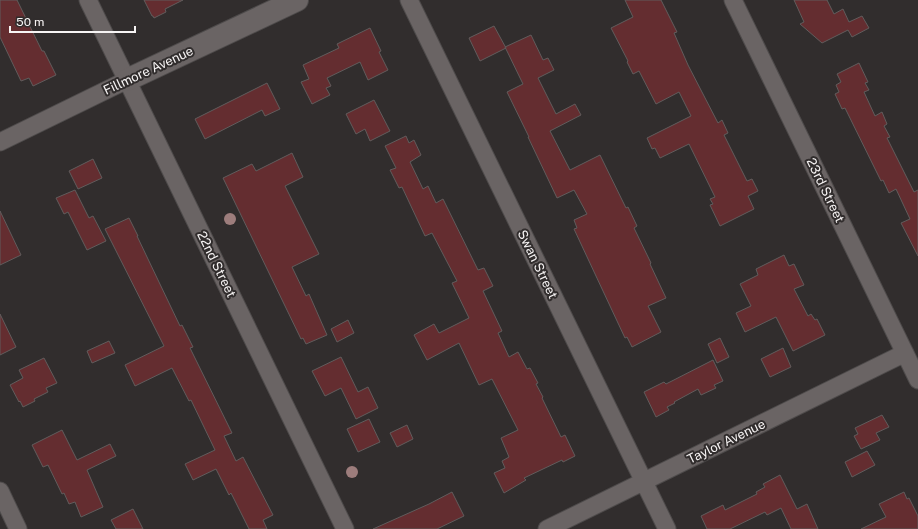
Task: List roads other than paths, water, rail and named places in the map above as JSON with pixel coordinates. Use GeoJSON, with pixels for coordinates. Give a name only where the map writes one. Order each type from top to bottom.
{"type":"FeatureCollection","features":[{"type":"Feature","properties":{"kind":"street","name":"22nd Street"},"geometry":{"type":"LineString","coordinates":[[88,0],[345,529]]}},
{"type":"Feature","properties":{"kind":"street","name":"Fillmore Avenue"},"geometry":{"type":"LineString","coordinates":[[0,142],[297,0]]}},
{"type":"Feature","properties":{"kind":"street","name":"Swan Street"},"geometry":{"type":"LineString","coordinates":[[409,0],[667,529]]}},
{"type":"Feature","properties":{"kind":"street","name":"23rd Street"},"geometry":{"type":"LineString","coordinates":[[733,0],[918,380]]}},
{"type":"Feature","properties":{"kind":"street","name":"Taylor Avenue"},"geometry":{"type":"LineString","coordinates":[[547,529],[905,352]]}},
{"type":"Feature","properties":{"kind":"street"},"geometry":{"type":"LineString","coordinates":[[0,491],[18,529]]}}]}
